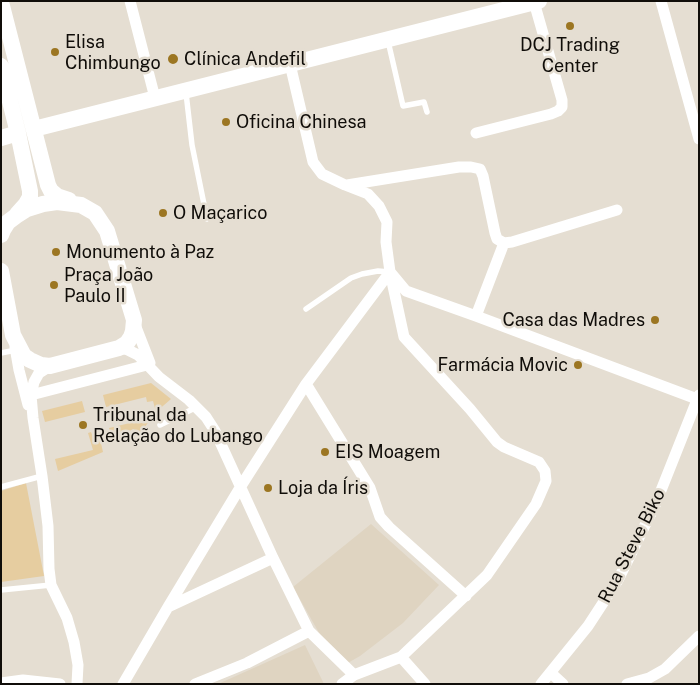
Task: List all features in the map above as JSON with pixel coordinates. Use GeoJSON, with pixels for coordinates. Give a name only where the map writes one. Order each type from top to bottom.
{"type":"FeatureCollection","features":[{"type":"Feature","properties":{"kind":"street"},"geometry":{"type":"LineString","coordinates":[[130,1],[155,98]]}},
{"type":"Feature","properties":{"kind":"street"},"geometry":{"type":"LineString","coordinates":[[661,1],[699,140]]}},
{"type":"Feature","properties":{"kind":"street"},"geometry":{"type":"LineString","coordinates":[[1,2],[28,108],[26,131],[30,191],[30,197],[26,204],[5,229]]}},
{"type":"Feature","properties":{"kind":"street"},"geometry":{"type":"LineString","coordinates":[[1,138],[536,2],[562,100],[562,107],[551,114],[476,134]]}},
{"type":"Feature","properties":{"kind":"street"},"geometry":{"type":"LineString","coordinates":[[290,64],[313,162],[322,174],[368,194],[379,206],[387,222],[386,242],[390,272],[404,337],[470,409],[497,442],[504,447],[539,462],[545,471],[546,481],[536,504],[487,575],[466,596],[400,657],[354,675],[342,684]]}},
{"type":"Feature","properties":{"kind":"street"},"geometry":{"type":"LineString","coordinates":[[1,66],[50,191],[56,196],[81,205],[95,214],[107,231],[150,367]]}},
{"type":"Feature","properties":{"kind":"street"},"geometry":{"type":"LineString","coordinates":[[345,185],[458,167],[471,167],[480,170],[483,176],[495,233],[497,239],[504,243],[617,210]]}},
{"type":"Feature","properties":{"kind":"street"},"geometry":{"type":"LineString","coordinates":[[5,229],[16,216],[27,209],[57,202],[81,205]]}},
{"type":"Feature","properties":{"kind":"street"},"geometry":{"type":"LineString","coordinates":[[476,316],[504,243]]}},
{"type":"Feature","properties":{"kind":"street"},"geometry":{"type":"LineString","coordinates":[[1,271],[19,370],[25,397],[33,418]]}},
{"type":"Feature","properties":{"kind":"street"},"geometry":{"type":"LineString","coordinates":[[390,272],[406,291],[698,397]]}},
{"type":"Feature","properties":{"kind":"street"},"geometry":{"type":"LineString","coordinates":[[123,684],[241,486],[306,384],[390,272]]}},
{"type":"Feature","properties":{"kind":"street"},"geometry":{"type":"LineString","coordinates":[[77,684],[78,665],[74,642],[67,618],[51,585],[48,526],[31,395],[34,382],[39,373],[50,366],[119,348],[127,343],[133,331],[134,320]]}},
{"type":"Feature","properties":{"kind":"street"},"geometry":{"type":"LineString","coordinates":[[15,343],[24,356],[30,360],[41,365],[50,366]]}},
{"type":"Feature","properties":{"kind":"street"},"geometry":{"type":"LineString","coordinates":[[119,348],[138,355],[159,377],[197,407],[206,417],[215,431],[273,558],[309,631],[354,675]]}},
{"type":"Feature","properties":{"kind":"street"},"geometry":{"type":"LineString","coordinates":[[31,395],[150,367]]}},
{"type":"Feature","properties":{"kind":"street"},"geometry":{"type":"LineString","coordinates":[[306,384],[370,488],[380,517],[466,596]]}},
{"type":"Feature","properties":{"kind":"street","name":"Rua Steve Biko"},"geometry":{"type":"LineString","coordinates":[[541,684],[588,626],[618,580],[656,503],[698,397]]}},
{"type":"Feature","properties":{"kind":"street"},"geometry":{"type":"LineString","coordinates":[[168,607],[273,558]]}},
{"type":"Feature","properties":{"kind":"street"},"geometry":{"type":"LineString","coordinates":[[195,684],[248,663],[309,631]]}},
{"type":"Feature","properties":{"kind":"street"},"geometry":{"type":"LineString","coordinates":[[627,684],[649,678],[666,669],[699,636]]}},
{"type":"Feature","properties":{"kind":"street"},"geometry":{"type":"LineString","coordinates":[[400,657],[425,684]]}},
{"type":"Feature","properties":{"kind":"street"},"geometry":{"type":"LineString","coordinates":[[551,673],[563,684]]}},
{"type":"Feature","properties":{"kind":"street"},"geometry":{"type":"LineString","coordinates":[[1,683],[23,680],[60,684]]}},
{"type":"Feature","properties":{"kind":"lane"},"geometry":{"type":"LineString","coordinates":[[388,39],[403,106],[424,102],[427,112]]}},
{"type":"Feature","properties":{"kind":"lane"},"geometry":{"type":"LineString","coordinates":[[186,90],[192,145],[207,219]]}},
{"type":"Feature","properties":{"kind":"lane"},"geometry":{"type":"LineString","coordinates":[[306,309],[351,278],[378,271],[390,272]]}},
{"type":"Feature","properties":{"kind":"lane"},"geometry":{"type":"LineString","coordinates":[[1,354],[15,343]]}},
{"type":"Feature","properties":{"kind":"lane"},"geometry":{"type":"LineString","coordinates":[[160,425],[197,407]]}},
{"type":"Feature","properties":{"kind":"lane"},"geometry":{"type":"LineString","coordinates":[[1,487],[42,476]]}},
{"type":"Feature","properties":{"kind":"lane"},"geometry":{"type":"LineString","coordinates":[[1,590],[51,585]]}},
{"type":"Feature","properties":{"kind":"shaded area"},"geometry":{"type":"Polygon","coordinates":[[[151,383],[171,399],[156,412],[153,401],[147,402],[146,397],[106,407],[103,395],[151,383]]]}},
{"type":"Feature","properties":{"kind":"shaded area"},"geometry":{"type":"Polygon","coordinates":[[[82,401],[85,412],[45,422],[42,411],[82,401]]]}},
{"type":"Feature","properties":{"kind":"shaded area"},"geometry":{"type":"Polygon","coordinates":[[[151,418],[141,433],[133,429],[112,441],[109,428],[151,418]]]}},
{"type":"Feature","properties":{"kind":"shaded area"},"geometry":{"type":"Polygon","coordinates":[[[91,432],[94,440],[100,439],[103,452],[58,471],[55,459],[93,450],[88,433],[91,432]]]}},
{"type":"Feature","properties":{"kind":"shaded area"},"geometry":{"type":"Polygon","coordinates":[[[26,483],[44,576],[1,582],[1,491],[26,483]]]}},
{"type":"Feature","properties":{"kind":"shaded area"},"geometry":{"type":"Polygon","coordinates":[[[371,524],[439,585],[403,623],[360,656],[339,668],[293,587],[371,524]]]}},
{"type":"Feature","properties":{"kind":"shaded area"},"geometry":{"type":"Polygon","coordinates":[[[305,645],[324,684],[218,684],[305,645]]]}},
{"type":"Feature","properties":{"kind":"place","name":"DCJ Trading Center"},"geometry":{"type":"Point","coordinates":[570,26]}},
{"type":"Feature","properties":{"kind":"place","name":"Elisa Chimbungo"},"geometry":{"type":"Point","coordinates":[55,52]}},
{"type":"Feature","properties":{"kind":"place","name":"Clínica Andefil"},"geometry":{"type":"Point","coordinates":[173,59]}},
{"type":"Feature","properties":{"kind":"place","name":"Oficina Chinesa"},"geometry":{"type":"Point","coordinates":[226,122]}},
{"type":"Feature","properties":{"kind":"place","name":"O Maçarico"},"geometry":{"type":"Point","coordinates":[163,213]}},
{"type":"Feature","properties":{"kind":"place","name":"Monumento à Paz"},"geometry":{"type":"Point","coordinates":[56,252]}},
{"type":"Feature","properties":{"kind":"place","name":"Praça João Paulo II"},"geometry":{"type":"Point","coordinates":[54,285]}},
{"type":"Feature","properties":{"kind":"place","name":"Casa das Madres"},"geometry":{"type":"Point","coordinates":[655,320]}},
{"type":"Feature","properties":{"kind":"place","name":"Farmácia Movic"},"geometry":{"type":"Point","coordinates":[578,365]}},
{"type":"Feature","properties":{"kind":"place","name":"Tribunal da Relação do Lubango"},"geometry":{"type":"Point","coordinates":[83,425]}},
{"type":"Feature","properties":{"kind":"place","name":"EIS Moagem"},"geometry":{"type":"Point","coordinates":[325,452]}},
{"type":"Feature","properties":{"kind":"place","name":"Loja da Íris"},"geometry":{"type":"Point","coordinates":[268,488]}}]}
